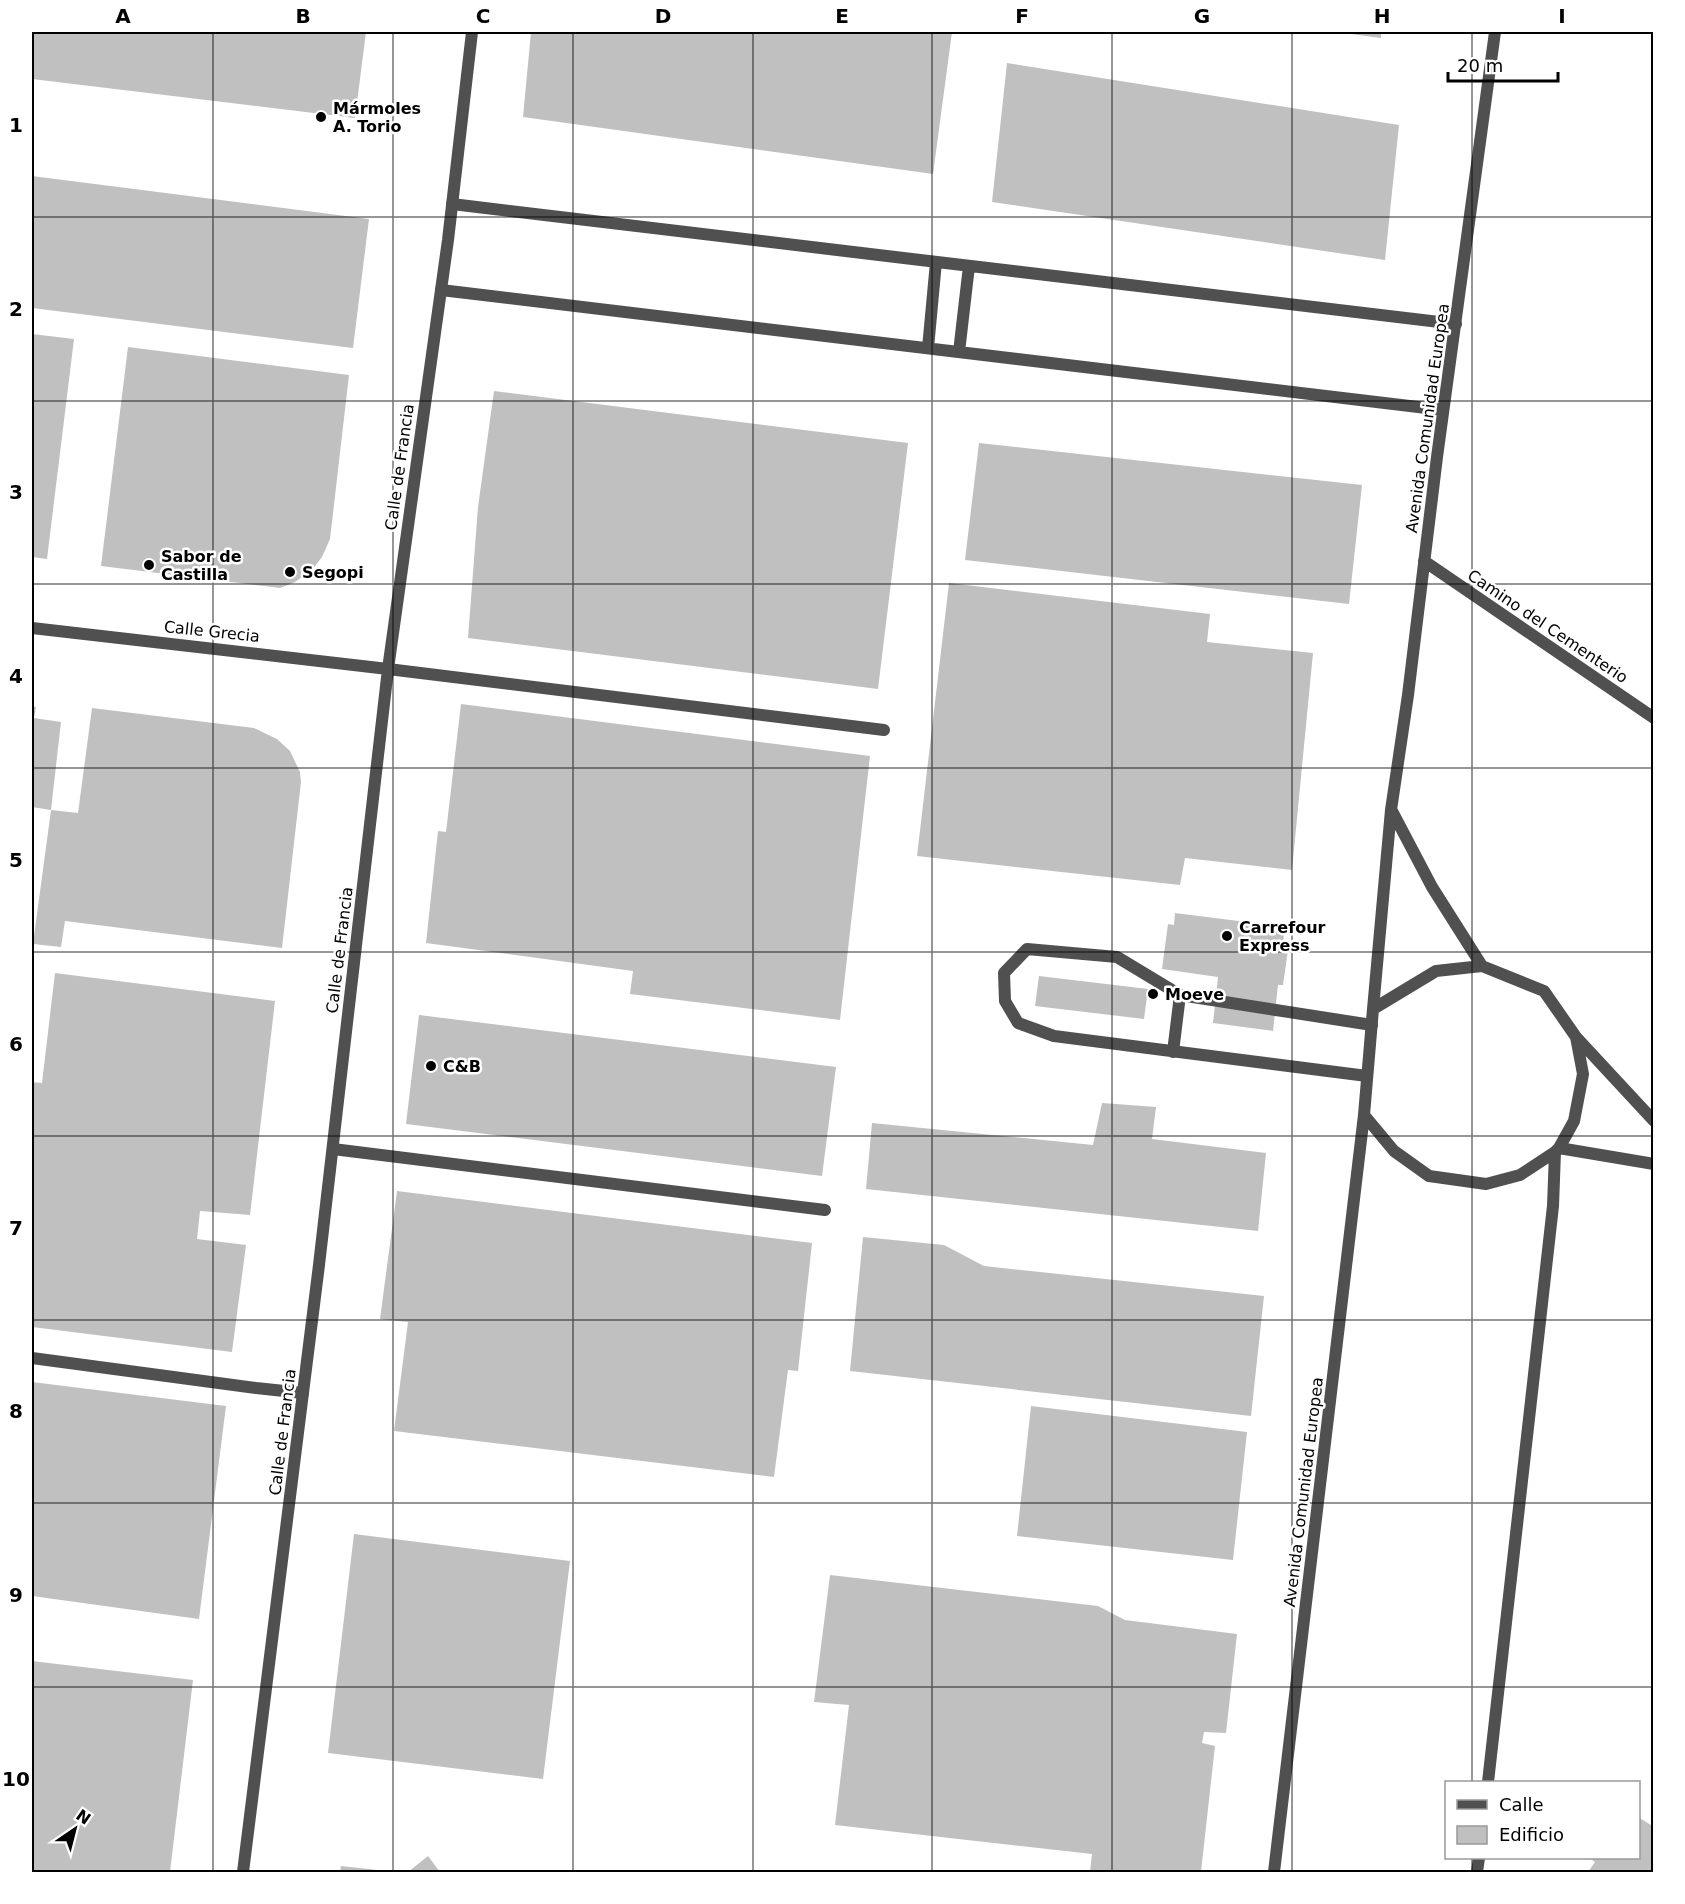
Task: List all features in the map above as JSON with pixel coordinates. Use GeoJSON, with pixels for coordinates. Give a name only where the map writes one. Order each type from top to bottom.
{"type":"FeatureCollection","features":[{"type":"Feature","properties":{"kind":"street","name":"Calle de Francia"},"geometry":{"type":"LineString","coordinates":[[243,1872],[333,1149],[388,669],[441,290],[472,32]]}},
{"type":"Feature","properties":{"kind":"street","name":"Avenida Comunidad Europea"},"geometry":{"type":"LineString","coordinates":[[1274,1872],[1364,1115],[1391,810],[1495,32]]}},
{"type":"Feature","properties":{"kind":"street"},"geometry":{"type":"LineString","coordinates":[[452,204],[1456,324]]}},
{"type":"Feature","properties":{"kind":"street"},"geometry":{"type":"LineString","coordinates":[[928,348],[936,262]]}},
{"type":"Feature","properties":{"kind":"street"},"geometry":{"type":"LineString","coordinates":[[959,352],[969,266]]}},
{"type":"Feature","properties":{"kind":"street"},"geometry":{"type":"LineString","coordinates":[[441,290],[1443,410]]}},
{"type":"Feature","properties":{"kind":"street","name":"Camino del Cementerio"},"geometry":{"type":"LineString","coordinates":[[1424,561],[1653,718]]}},
{"type":"Feature","properties":{"kind":"street","name":"Calle Grecia"},"geometry":{"type":"LineString","coordinates":[[32,628],[884,730]]}},
{"type":"Feature","properties":{"kind":"street"},"geometry":{"type":"LineString","coordinates":[[1391,810],[1432,887],[1482,966]]}},
{"type":"Feature","properties":{"kind":"street"},"geometry":{"type":"LineString","coordinates":[[1367,1076],[1054,1036],[1018,1023],[1005,1001],[1004,973],[1027,949],[1117,957],[1180,995],[1372,1025]]}},
{"type":"Feature","properties":{"kind":"street"},"geometry":{"type":"LineString","coordinates":[[1373,1009],[1436,971],[1482,966],[1544,992],[1576,1037],[1653,1121]]}},
{"type":"Feature","properties":{"kind":"street"},"geometry":{"type":"LineString","coordinates":[[1173,1052],[1180,995]]}},
{"type":"Feature","properties":{"kind":"street"},"geometry":{"type":"LineString","coordinates":[[1364,1115],[1394,1151],[1430,1176],[1486,1184],[1520,1176],[1557,1150],[1574,1121],[1583,1074],[1576,1037]]}},
{"type":"Feature","properties":{"kind":"street"},"geometry":{"type":"LineString","coordinates":[[333,1149],[825,1210]]}},
{"type":"Feature","properties":{"kind":"street"},"geometry":{"type":"LineString","coordinates":[[1557,1150],[1653,1164]]}},
{"type":"Feature","properties":{"kind":"street"},"geometry":{"type":"LineString","coordinates":[[1488,1781],[1553,1206],[1557,1150]]}},
{"type":"Feature","properties":{"kind":"street"},"geometry":{"type":"LineString","coordinates":[[32,1358],[303,1393]]}},
{"type":"Feature","properties":{"kind":"building"},"geometry":{"type":"Polygon","coordinates":[[[32,32],[366,32],[355,118],[32,79],[32,32]]]}},
{"type":"Feature","properties":{"kind":"building"},"geometry":{"type":"Polygon","coordinates":[[[531,32],[952,32],[933,174],[523,117],[531,32]]]}},
{"type":"Feature","properties":{"kind":"building"},"geometry":{"type":"Polygon","coordinates":[[[1381,32],[1381,38],[1343,33],[1381,32]]]}},
{"type":"Feature","properties":{"kind":"building"},"geometry":{"type":"Polygon","coordinates":[[[1007,63],[1399,125],[1385,260],[992,202],[1007,63]]]}},
{"type":"Feature","properties":{"kind":"building"},"geometry":{"type":"Polygon","coordinates":[[[32,176],[369,219],[353,348],[32,308],[32,176]]]}},
{"type":"Feature","properties":{"kind":"building"},"geometry":{"type":"Polygon","coordinates":[[[32,334],[74,339],[47,559],[32,557],[32,334]]]}},
{"type":"Feature","properties":{"kind":"building"},"geometry":{"type":"Polygon","coordinates":[[[128,347],[349,375],[330,539],[322,557],[312,570],[295,582],[280,588],[101,566],[128,347]]]}},
{"type":"Feature","properties":{"kind":"building"},"geometry":{"type":"Polygon","coordinates":[[[494,391],[908,443],[878,689],[468,638],[478,507],[494,391]]]}},
{"type":"Feature","properties":{"kind":"building"},"geometry":{"type":"Polygon","coordinates":[[[979,443],[1362,485],[1349,604],[965,560],[979,443]]]}},
{"type":"Feature","properties":{"kind":"building"},"geometry":{"type":"Polygon","coordinates":[[[949,583],[1210,614],[1207,642],[1313,653],[1292,870],[1185,858],[1180,885],[917,856],[949,583]]]}},
{"type":"Feature","properties":{"kind":"building"},"geometry":{"type":"Polygon","coordinates":[[[461,704],[870,756],[840,1020],[630,994],[633,971],[426,943],[438,831],[446,832],[461,704]]]}},
{"type":"Feature","properties":{"kind":"building"},"geometry":{"type":"Polygon","coordinates":[[[32,706],[36,707],[34,718],[61,722],[51,810],[32,807],[32,706]]]}},
{"type":"Feature","properties":{"kind":"building"},"geometry":{"type":"Polygon","coordinates":[[[92,708],[254,728],[277,739],[290,751],[300,772],[301,782],[282,948],[65,921],[61,947],[33,944],[51,810],[78,813],[92,708]]]}},
{"type":"Feature","properties":{"kind":"building"},"geometry":{"type":"Polygon","coordinates":[[[1175,913],[1285,927],[1283,942],[1289,943],[1283,985],[1278,985],[1273,1031],[1213,1023],[1218,977],[1162,969],[1168,924],[1174,925],[1175,913]]]}},
{"type":"Feature","properties":{"kind":"building"},"geometry":{"type":"Polygon","coordinates":[[[55,973],[275,1001],[250,1215],[200,1211],[197,1239],[246,1245],[232,1352],[32,1327],[32,1082],[42,1083],[55,973]]]}},
{"type":"Feature","properties":{"kind":"building"},"geometry":{"type":"Polygon","coordinates":[[[1039,976],[1148,989],[1144,1019],[1035,1006],[1039,976]]]}},
{"type":"Feature","properties":{"kind":"building"},"geometry":{"type":"Polygon","coordinates":[[[419,1015],[836,1067],[822,1176],[406,1124],[419,1015]]]}},
{"type":"Feature","properties":{"kind":"building"},"geometry":{"type":"Polygon","coordinates":[[[1102,1103],[1156,1107],[1152,1139],[1266,1153],[1258,1231],[866,1189],[872,1123],[1093,1145],[1102,1103]]]}},
{"type":"Feature","properties":{"kind":"building"},"geometry":{"type":"Polygon","coordinates":[[[397,1191],[812,1243],[798,1371],[788,1370],[774,1477],[394,1431],[408,1322],[380,1319],[397,1191]]]}},
{"type":"Feature","properties":{"kind":"building"},"geometry":{"type":"Polygon","coordinates":[[[863,1237],[944,1245],[984,1266],[1264,1296],[1251,1416],[850,1371],[863,1237]]]}},
{"type":"Feature","properties":{"kind":"building"},"geometry":{"type":"Polygon","coordinates":[[[32,1382],[226,1406],[199,1619],[32,1596],[32,1382]]]}},
{"type":"Feature","properties":{"kind":"building"},"geometry":{"type":"Polygon","coordinates":[[[1031,1406],[1247,1432],[1233,1560],[1017,1536],[1031,1406]]]}},
{"type":"Feature","properties":{"kind":"building"},"geometry":{"type":"Polygon","coordinates":[[[354,1534],[570,1561],[543,1779],[328,1753],[354,1534]]]}},
{"type":"Feature","properties":{"kind":"building"},"geometry":{"type":"Polygon","coordinates":[[[830,1575],[1098,1606],[1125,1620],[1237,1634],[1226,1733],[1204,1732],[1202,1743],[1215,1746],[1201,1872],[1090,1872],[1092,1854],[835,1825],[849,1705],[814,1702],[830,1575]]]}},
{"type":"Feature","properties":{"kind":"building"},"geometry":{"type":"Polygon","coordinates":[[[32,1661],[193,1680],[170,1872],[32,1872],[32,1661]]]}},
{"type":"Feature","properties":{"kind":"building"},"geometry":{"type":"Polygon","coordinates":[[[1640,1818],[1654,1827],[1654,1872],[1588,1872],[1595,1862],[1590,1859],[1640,1859],[1640,1818]]]}},
{"type":"Feature","properties":{"kind":"building"},"geometry":{"type":"Polygon","coordinates":[[[428,1856],[440,1872],[408,1872],[428,1856]]]}},
{"type":"Feature","properties":{"kind":"building"},"geometry":{"type":"Polygon","coordinates":[[[341,1866],[387,1871],[387,1872],[340,1872],[341,1866]]]}},
{"type":"Feature","properties":{"kind":"place","name":"Mármoles A. Torio"},"geometry":{"type":"Point","coordinates":[321,117]}},
{"type":"Feature","properties":{"kind":"place","name":"Sabor de Castilla"},"geometry":{"type":"Point","coordinates":[149,565]}},
{"type":"Feature","properties":{"kind":"place","name":"Segopi"},"geometry":{"type":"Point","coordinates":[290,572]}},
{"type":"Feature","properties":{"kind":"place","name":"Carrefour Express"},"geometry":{"type":"Point","coordinates":[1227,936]}},
{"type":"Feature","properties":{"kind":"place","name":"Moeve"},"geometry":{"type":"Point","coordinates":[1153,994]}},
{"type":"Feature","properties":{"kind":"place","name":"C&B"},"geometry":{"type":"Point","coordinates":[431,1066]}}]}
